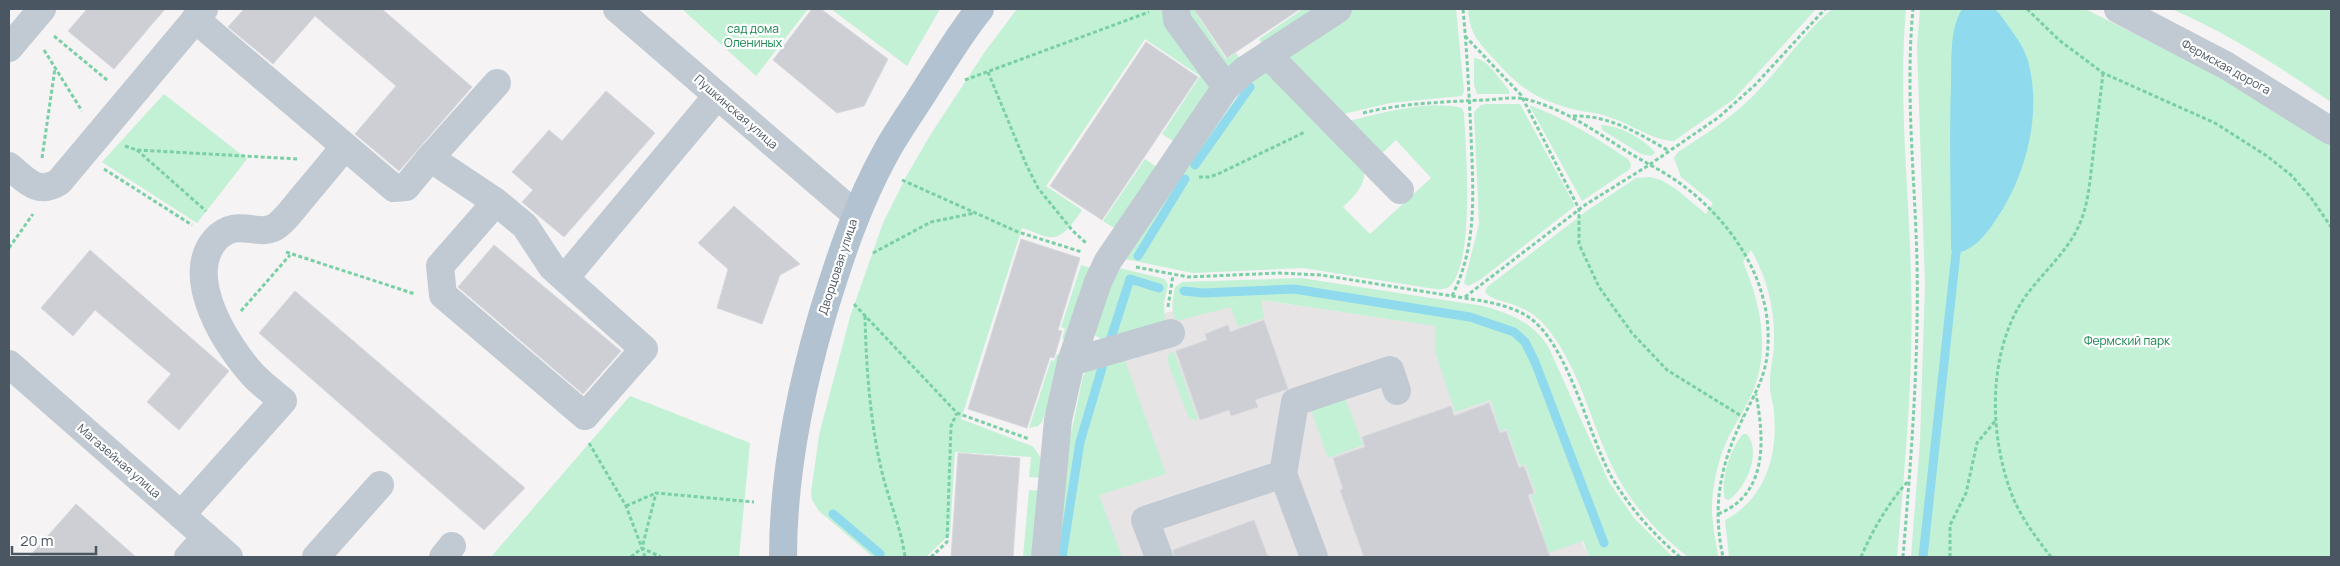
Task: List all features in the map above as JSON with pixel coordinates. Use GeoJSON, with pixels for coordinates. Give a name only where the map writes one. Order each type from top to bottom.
{"type":"FeatureCollection","features":[{"type":"Feature","properties":{"kind":"main road","name":"Дворцовая улица"},"geometry":{"type":"LineString","coordinates":[[784,557],[783,513],[792,442],[810,359],[836,270],[856,215],[885,153],[957,41],[980,9]]}},
{"type":"Feature","properties":{"kind":"street"},"geometry":{"type":"LineString","coordinates":[[9,48],[42,9]]}},
{"type":"Feature","properties":{"kind":"street","name":"Пушкинская улица"},"geometry":{"type":"LineString","coordinates":[[617,9],[856,215]]}},
{"type":"Feature","properties":{"kind":"street"},"geometry":{"type":"LineString","coordinates":[[1045,557],[1058,420],[1071,362],[1092,296],[1108,261],[1226,87],[1245,70],[1338,9]]}},
{"type":"Feature","properties":{"kind":"street","name":"Фермская дорога"},"geometry":{"type":"LineString","coordinates":[[2118,9],[2227,66],[2331,131]]}},
{"type":"Feature","properties":{"kind":"street"},"geometry":{"type":"LineString","coordinates":[[1163,10],[1177,20],[1226,87]]}},
{"type":"Feature","properties":{"kind":"street"},"geometry":{"type":"LineString","coordinates":[[9,166],[30,184],[50,188],[59,182],[199,14],[338,154],[389,185],[400,189],[406,187],[497,83]]}},
{"type":"Feature","properties":{"kind":"street"},"geometry":{"type":"LineString","coordinates":[[1268,55],[1400,190]]}},
{"type":"Feature","properties":{"kind":"street"},"geometry":{"type":"LineString","coordinates":[[564,278],[717,96]]}},
{"type":"Feature","properties":{"kind":"street"},"geometry":{"type":"LineString","coordinates":[[180,515],[282,401],[254,375],[222,332],[208,301],[204,280],[205,258],[222,235],[239,227],[259,231],[276,227],[284,220],[338,154]]}},
{"type":"Feature","properties":{"kind":"street"},"geometry":{"type":"LineString","coordinates":[[430,158],[496,202],[525,226],[552,267],[644,350],[585,416],[443,295],[440,266],[496,202]]}},
{"type":"Feature","properties":{"kind":"street"},"geometry":{"type":"LineString","coordinates":[[1071,362],[1171,333]]}},
{"type":"Feature","properties":{"kind":"street","name":"Магазейная улица"},"geometry":{"type":"LineString","coordinates":[[9,364],[229,557]]}},
{"type":"Feature","properties":{"kind":"street"},"geometry":{"type":"LineString","coordinates":[[1314,557],[1283,474],[1295,402],[1390,370],[1397,391]]}},
{"type":"Feature","properties":{"kind":"street"},"geometry":{"type":"LineString","coordinates":[[1159,557],[1145,520],[1283,474]]}},
{"type":"Feature","properties":{"kind":"street"},"geometry":{"type":"LineString","coordinates":[[316,557],[380,484]]}},
{"type":"Feature","properties":{"kind":"street"},"geometry":{"type":"LineString","coordinates":[[188,557],[206,537]]}},
{"type":"Feature","properties":{"kind":"path"},"geometry":{"type":"LineString","coordinates":[[1452,296],[1468,253],[1473,211],[1463,9]]}},
{"type":"Feature","properties":{"kind":"path"},"geometry":{"type":"LineString","coordinates":[[1465,297],[1580,209],[1719,118],[1736,103],[1825,9]]}},
{"type":"Feature","properties":{"kind":"path"},"geometry":{"type":"LineString","coordinates":[[1903,557],[1915,396],[1917,300],[1910,65],[1913,9]]}},
{"type":"Feature","properties":{"kind":"path"},"geometry":{"type":"LineString","coordinates":[[2026,9],[2059,40],[2103,73],[2183,107],[2239,136],[2291,175],[2312,199],[2331,227]]}},
{"type":"Feature","properties":{"kind":"path"},"geometry":{"type":"LineString","coordinates":[[958,83],[1163,10]]}},
{"type":"Feature","properties":{"kind":"path"},"geometry":{"type":"LineString","coordinates":[[53,35],[129,98]]}},
{"type":"Feature","properties":{"kind":"path"},"geometry":{"type":"LineString","coordinates":[[1465,36],[1522,99],[1580,209],[1579,244],[1599,287],[1632,333],[1667,370],[1705,396],[1744,417]]}},
{"type":"Feature","properties":{"kind":"path"},"geometry":{"type":"LineString","coordinates":[[43,48],[90,145],[222,235]]}},
{"type":"Feature","properties":{"kind":"path"},"geometry":{"type":"LineString","coordinates":[[988,72],[1026,164],[1038,188],[1072,230],[1108,261]]}},
{"type":"Feature","properties":{"kind":"path"},"geometry":{"type":"LineString","coordinates":[[2050,557],[2014,501],[2000,452],[1996,419],[1999,364],[2011,324],[2030,290],[2073,236],[2085,211],[2103,73]]}},
{"type":"Feature","properties":{"kind":"path"},"geometry":{"type":"LineString","coordinates":[[1522,99],[1571,116],[1681,185],[1710,208],[1747,256],[1762,292],[1768,322],[1766,371],[1744,417],[1720,479],[1718,514],[1723,557]]}},
{"type":"Feature","properties":{"kind":"path"},"geometry":{"type":"LineString","coordinates":[[1571,116],[1609,120],[1629,128],[1669,151]]}},
{"type":"Feature","properties":{"kind":"path"},"geometry":{"type":"LineString","coordinates":[[90,145],[137,150],[338,154]]}},
{"type":"Feature","properties":{"kind":"path"},"geometry":{"type":"LineString","coordinates":[[137,150],[222,235]]}},
{"type":"Feature","properties":{"kind":"path"},"geometry":{"type":"LineString","coordinates":[[899,179],[1018,232],[1108,261],[1188,277],[1279,274],[1321,275],[1465,297],[1498,304],[1521,313],[1537,324],[1546,335],[1578,394],[1610,474],[1622,493],[1650,530],[1680,557]]}},
{"type":"Feature","properties":{"kind":"path"},"geometry":{"type":"LineString","coordinates":[[865,257],[931,222],[976,213]]}},
{"type":"Feature","properties":{"kind":"path"},"geometry":{"type":"LineString","coordinates":[[268,229],[272,245],[290,254],[421,296],[443,295]]}},
{"type":"Feature","properties":{"kind":"path"},"geometry":{"type":"LineString","coordinates":[[222,332],[290,254]]}},
{"type":"Feature","properties":{"kind":"path"},"geometry":{"type":"LineString","coordinates":[[850,300],[957,413],[1055,448]]}},
{"type":"Feature","properties":{"kind":"path"},"geometry":{"type":"LineString","coordinates":[[865,315],[870,395],[881,466],[889,499],[902,537],[905,557]]}},
{"type":"Feature","properties":{"kind":"path"},"geometry":{"type":"LineString","coordinates":[[1718,514],[1737,503],[1756,479],[1762,441],[1756,394]]}},
{"type":"Feature","properties":{"kind":"path"},"geometry":{"type":"LineString","coordinates":[[930,557],[946,542],[951,426],[957,413]]}},
{"type":"Feature","properties":{"kind":"path"},"geometry":{"type":"LineString","coordinates":[[585,416],[587,439],[626,506],[645,557]]}},
{"type":"Feature","properties":{"kind":"path"},"geometry":{"type":"LineString","coordinates":[[1950,557],[1950,525],[1966,493],[1977,443],[1996,419]]}},
{"type":"Feature","properties":{"kind":"path"},"geometry":{"type":"LineString","coordinates":[[1860,557],[1897,493],[1909,480]]}},
{"type":"Feature","properties":{"kind":"path"},"geometry":{"type":"LineString","coordinates":[[626,506],[656,493],[754,502]]}},
{"type":"Feature","properties":{"kind":"path"},"geometry":{"type":"LineString","coordinates":[[631,557],[642,548],[656,493]]}},
{"type":"Feature","properties":{"kind":"path"},"geometry":{"type":"LineString","coordinates":[[642,548],[661,557]]}},
{"type":"Feature","properties":{"kind":"shaded area"},"geometry":{"type":"Polygon","coordinates":[[[1260,300],[1485,333],[1589,557],[1069,557],[1123,355],[1125,329],[1168,312],[1214,303],[1260,300]]]}},
{"type":"Feature","properties":{"kind":"green space","name":"сад дома Олениных"},"geometry":{"type":"Polygon","coordinates":[[[682,9],[808,9],[756,76],[682,9]]]}},
{"type":"Feature","properties":{"kind":"green space"},"geometry":{"type":"Polygon","coordinates":[[[831,9],[940,9],[907,66],[831,9]]]}},
{"type":"Feature","properties":{"kind":"green space"},"geometry":{"type":"Polygon","coordinates":[[[1017,9],[1168,9],[1210,88],[1176,143],[1162,134],[1200,76],[1145,39],[1046,186],[1082,210],[1064,232],[1054,237],[1022,228],[961,419],[1032,446],[1042,461],[1042,478],[1029,477],[1031,457],[955,452],[950,534],[926,557],[873,557],[819,511],[812,500],[811,493],[819,435],[850,317],[883,223],[907,175],[929,137],[984,53],[1017,9]]]}},
{"type":"Feature","properties":{"kind":"green space"},"geometry":{"type":"Polygon","coordinates":[[[1187,9],[1198,9],[1200,12],[1197,15],[1226,59],[1236,53],[1243,63],[1231,68],[1224,66],[1186,13],[1187,9]]]}},
{"type":"Feature","properties":{"kind":"green space"},"geometry":{"type":"Polygon","coordinates":[[[1303,9],[1324,9],[1265,49],[1259,39],[1303,9]]]}},
{"type":"Feature","properties":{"kind":"green space"},"geometry":{"type":"Polygon","coordinates":[[[1349,9],[1456,9],[1464,91],[1462,96],[1390,103],[1339,115],[1288,66],[1288,50],[1349,9]]]}},
{"type":"Feature","properties":{"kind":"green space"},"geometry":{"type":"Polygon","coordinates":[[[1468,9],[1816,9],[1734,99],[1674,141],[1657,138],[1604,115],[1555,104],[1535,95],[1502,68],[1479,41],[1470,25],[1468,9]]]}},
{"type":"Feature","properties":{"kind":"green space"},"geometry":{"type":"Polygon","coordinates":[[[1832,9],[1906,9],[1903,76],[1912,312],[1908,417],[1897,557],[1729,557],[1725,520],[1739,511],[1759,488],[1766,475],[1774,445],[1774,410],[1770,381],[1774,348],[1773,318],[1766,283],[1751,250],[1743,262],[1755,296],[1761,330],[1762,347],[1757,381],[1726,443],[1716,475],[1712,507],[1718,557],[1688,557],[1644,515],[1618,478],[1570,364],[1548,329],[1529,312],[1496,299],[1485,292],[1487,287],[1588,210],[1636,178],[1650,177],[1661,180],[1676,189],[1706,214],[1713,203],[1681,177],[1674,158],[1678,152],[1744,105],[1832,9]]]}},
{"type":"Feature","properties":{"kind":"green space","name":"Фермский парк"},"geometry":{"type":"Polygon","coordinates":[[[1920,9],[2085,9],[2220,76],[2331,145],[2331,557],[1911,557],[1920,441],[1925,284],[1917,46],[1920,9]]]}},
{"type":"Feature","properties":{"kind":"green space"},"geometry":{"type":"Polygon","coordinates":[[[2172,9],[2331,9],[2331,102],[2254,52],[2214,29],[2172,9]]]}},
{"type":"Feature","properties":{"kind":"green space"},"geometry":{"type":"Polygon","coordinates":[[[1474,58],[1489,66],[1509,90],[1509,94],[1477,94],[1474,85],[1474,58]]]}},
{"type":"Feature","properties":{"kind":"green space"},"geometry":{"type":"Polygon","coordinates":[[[1270,72],[1364,168],[1361,185],[1343,207],[1370,234],[1431,178],[1396,140],[1378,157],[1345,122],[1419,106],[1434,105],[1462,108],[1464,113],[1467,177],[1466,230],[1458,273],[1448,288],[1434,289],[1303,268],[1193,273],[1120,258],[1254,74],[1270,72]]]}},
{"type":"Feature","properties":{"kind":"green space"},"geometry":{"type":"Polygon","coordinates":[[[164,94],[247,159],[197,223],[102,162],[164,94]]]}},
{"type":"Feature","properties":{"kind":"green space"},"geometry":{"type":"Polygon","coordinates":[[[1520,104],[1575,206],[1480,280],[1468,286],[1464,283],[1479,224],[1474,112],[1481,105],[1520,104]]]}},
{"type":"Feature","properties":{"kind":"green space"},"geometry":{"type":"Polygon","coordinates":[[[1529,105],[1568,122],[1628,159],[1631,164],[1630,169],[1582,201],[1529,105]]]}},
{"type":"Feature","properties":{"kind":"green space"},"geometry":{"type":"Polygon","coordinates":[[[1601,125],[1616,127],[1631,134],[1655,152],[1652,156],[1641,154],[1602,130],[1601,125]]]}},
{"type":"Feature","properties":{"kind":"green space"},"geometry":{"type":"Polygon","coordinates":[[[1145,159],[1159,169],[1116,229],[1103,221],[1145,159]]]}},
{"type":"Feature","properties":{"kind":"green space"},"geometry":{"type":"Polygon","coordinates":[[[1081,265],[1092,268],[1069,340],[1062,339],[1065,329],[1061,327],[1081,265]]]}},
{"type":"Feature","properties":{"kind":"green space"},"geometry":{"type":"Polygon","coordinates":[[[1115,267],[1165,279],[1168,285],[1164,303],[1165,323],[1137,335],[1117,340],[1108,341],[1099,338],[1091,332],[1115,267]]]}},
{"type":"Feature","properties":{"kind":"green space"},"geometry":{"type":"Polygon","coordinates":[[[1301,278],[1483,306],[1503,312],[1528,325],[1543,339],[1549,348],[1609,482],[1634,518],[1673,557],[1589,557],[1583,541],[1545,554],[1537,534],[1543,531],[1531,496],[1536,493],[1525,464],[1520,466],[1507,429],[1500,431],[1491,400],[1455,412],[1435,351],[1435,326],[1261,300],[1264,318],[1238,327],[1231,307],[1180,320],[1176,320],[1174,316],[1172,304],[1175,287],[1182,282],[1301,278]]]}},
{"type":"Feature","properties":{"kind":"green space"},"geometry":{"type":"Polygon","coordinates":[[[1171,352],[1174,352],[1198,420],[1190,419],[1188,416],[1167,360],[1171,352]]]}},
{"type":"Feature","properties":{"kind":"green space"},"geometry":{"type":"Polygon","coordinates":[[[1057,354],[1064,357],[1042,422],[1038,426],[1029,428],[1051,360],[1054,361],[1057,354]]]}},
{"type":"Feature","properties":{"kind":"green space"},"geometry":{"type":"Polygon","coordinates":[[[1123,355],[1166,474],[1099,495],[1122,557],[1055,557],[1069,443],[1083,376],[1087,370],[1123,355]]]}},
{"type":"Feature","properties":{"kind":"green space"},"geometry":{"type":"Polygon","coordinates":[[[630,396],[750,443],[739,557],[491,557],[630,396]]]}},
{"type":"Feature","properties":{"kind":"green space"},"geometry":{"type":"Polygon","coordinates":[[[1345,398],[1363,445],[1328,458],[1311,410],[1345,398]]]}},
{"type":"Feature","properties":{"kind":"green space"},"geometry":{"type":"Polygon","coordinates":[[[1743,434],[1747,434],[1751,442],[1753,450],[1752,460],[1750,469],[1741,487],[1729,500],[1725,499],[1725,474],[1730,456],[1743,434]]]}},
{"type":"Feature","properties":{"kind":"green space"},"geometry":{"type":"Polygon","coordinates":[[[1029,490],[1041,491],[1035,557],[1023,557],[1029,490]]]}},
{"type":"Feature","properties":{"kind":"water"},"geometry":{"type":"Polygon","coordinates":[[[1962,9],[1995,9],[1999,13],[2026,54],[2032,82],[2033,103],[2032,125],[2028,146],[2014,188],[2004,207],[1982,238],[1962,252],[1956,253],[1951,250],[1951,55],[1955,26],[1962,9]]]}},
{"type":"Feature","properties":{"kind":"building"},"geometry":{"type":"Polygon","coordinates":[[[87,9],[165,9],[114,69],[68,31],[87,9]]]}},
{"type":"Feature","properties":{"kind":"building"},"geometry":{"type":"Polygon","coordinates":[[[244,9],[382,9],[472,87],[399,171],[355,134],[396,86],[315,16],[273,64],[228,27],[244,9]]]}},
{"type":"Feature","properties":{"kind":"building"},"geometry":{"type":"Polygon","coordinates":[[[812,9],[821,9],[888,59],[864,106],[837,113],[773,60],[812,9]]]}},
{"type":"Feature","properties":{"kind":"building"},"geometry":{"type":"Polygon","coordinates":[[[1194,9],[1300,9],[1227,58],[1194,9]]]}},
{"type":"Feature","properties":{"kind":"building"},"geometry":{"type":"Polygon","coordinates":[[[1146,42],[1198,77],[1102,220],[1050,186],[1146,42]]]}},
{"type":"Feature","properties":{"kind":"building"},"geometry":{"type":"Polygon","coordinates":[[[606,91],[655,133],[564,237],[522,202],[533,190],[512,172],[549,130],[562,141],[606,91]]]}},
{"type":"Feature","properties":{"kind":"building"},"geometry":{"type":"Polygon","coordinates":[[[734,206],[800,264],[780,275],[762,324],[717,308],[728,269],[698,243],[734,206]]]}},
{"type":"Feature","properties":{"kind":"building"},"geometry":{"type":"Polygon","coordinates":[[[1021,239],[1080,258],[1058,330],[1062,331],[1054,358],[1050,357],[1027,428],[968,409],[1021,239]]]}},
{"type":"Feature","properties":{"kind":"building"},"geometry":{"type":"Polygon","coordinates":[[[494,245],[621,351],[583,394],[458,287],[494,245]]]}},
{"type":"Feature","properties":{"kind":"building"},"geometry":{"type":"Polygon","coordinates":[[[90,250],[229,371],[179,430],[147,402],[171,374],[95,310],[73,336],[41,308],[90,250]]]}},
{"type":"Feature","properties":{"kind":"building"},"geometry":{"type":"Polygon","coordinates":[[[295,291],[525,488],[484,530],[259,333],[295,291]]]}},
{"type":"Feature","properties":{"kind":"building"},"geometry":{"type":"Polygon","coordinates":[[[1264,320],[1288,389],[1255,400],[1258,407],[1231,416],[1229,410],[1200,420],[1176,351],[1207,340],[1205,334],[1228,325],[1230,332],[1264,320]]]}},
{"type":"Feature","properties":{"kind":"building"},"geometry":{"type":"Polygon","coordinates":[[[1489,403],[1500,433],[1506,431],[1519,468],[1524,466],[1534,493],[1528,495],[1550,557],[1364,557],[1340,490],[1343,489],[1333,458],[1365,447],[1362,437],[1451,406],[1454,416],[1489,403]]]}},
{"type":"Feature","properties":{"kind":"building"},"geometry":{"type":"Polygon","coordinates":[[[958,453],[1020,458],[1013,557],[951,557],[958,453]]]}},
{"type":"Feature","properties":{"kind":"building"},"geometry":{"type":"Polygon","coordinates":[[[76,504],[136,557],[29,557],[76,504]]]}},
{"type":"Feature","properties":{"kind":"building"},"geometry":{"type":"Polygon","coordinates":[[[1254,520],[1268,557],[1174,557],[1173,550],[1254,520]]]}},
{"type":"Feature","properties":{"kind":"waterway"},"geometry":{"type":"LineString","coordinates":[[1195,165],[1250,87]]}},
{"type":"Feature","properties":{"kind":"waterway"},"geometry":{"type":"LineString","coordinates":[[1138,256],[1185,179]]}},
{"type":"Feature","properties":{"kind":"waterway"},"geometry":{"type":"LineString","coordinates":[[1923,557],[1956,253]]}},
{"type":"Feature","properties":{"kind":"waterway"},"geometry":{"type":"LineString","coordinates":[[1110,341],[1130,279],[1159,288]]}},
{"type":"Feature","properties":{"kind":"waterway"},"geometry":{"type":"LineString","coordinates":[[1184,291],[1203,293],[1294,289],[1470,317],[1514,332],[1525,342],[1535,362],[1604,543]]}},
{"type":"Feature","properties":{"kind":"waterway"},"geometry":{"type":"LineString","coordinates":[[1062,557],[1080,442],[1102,368]]}},
{"type":"Feature","properties":{"kind":"waterway"},"geometry":{"type":"LineString","coordinates":[[833,514],[880,554]]}}]}
